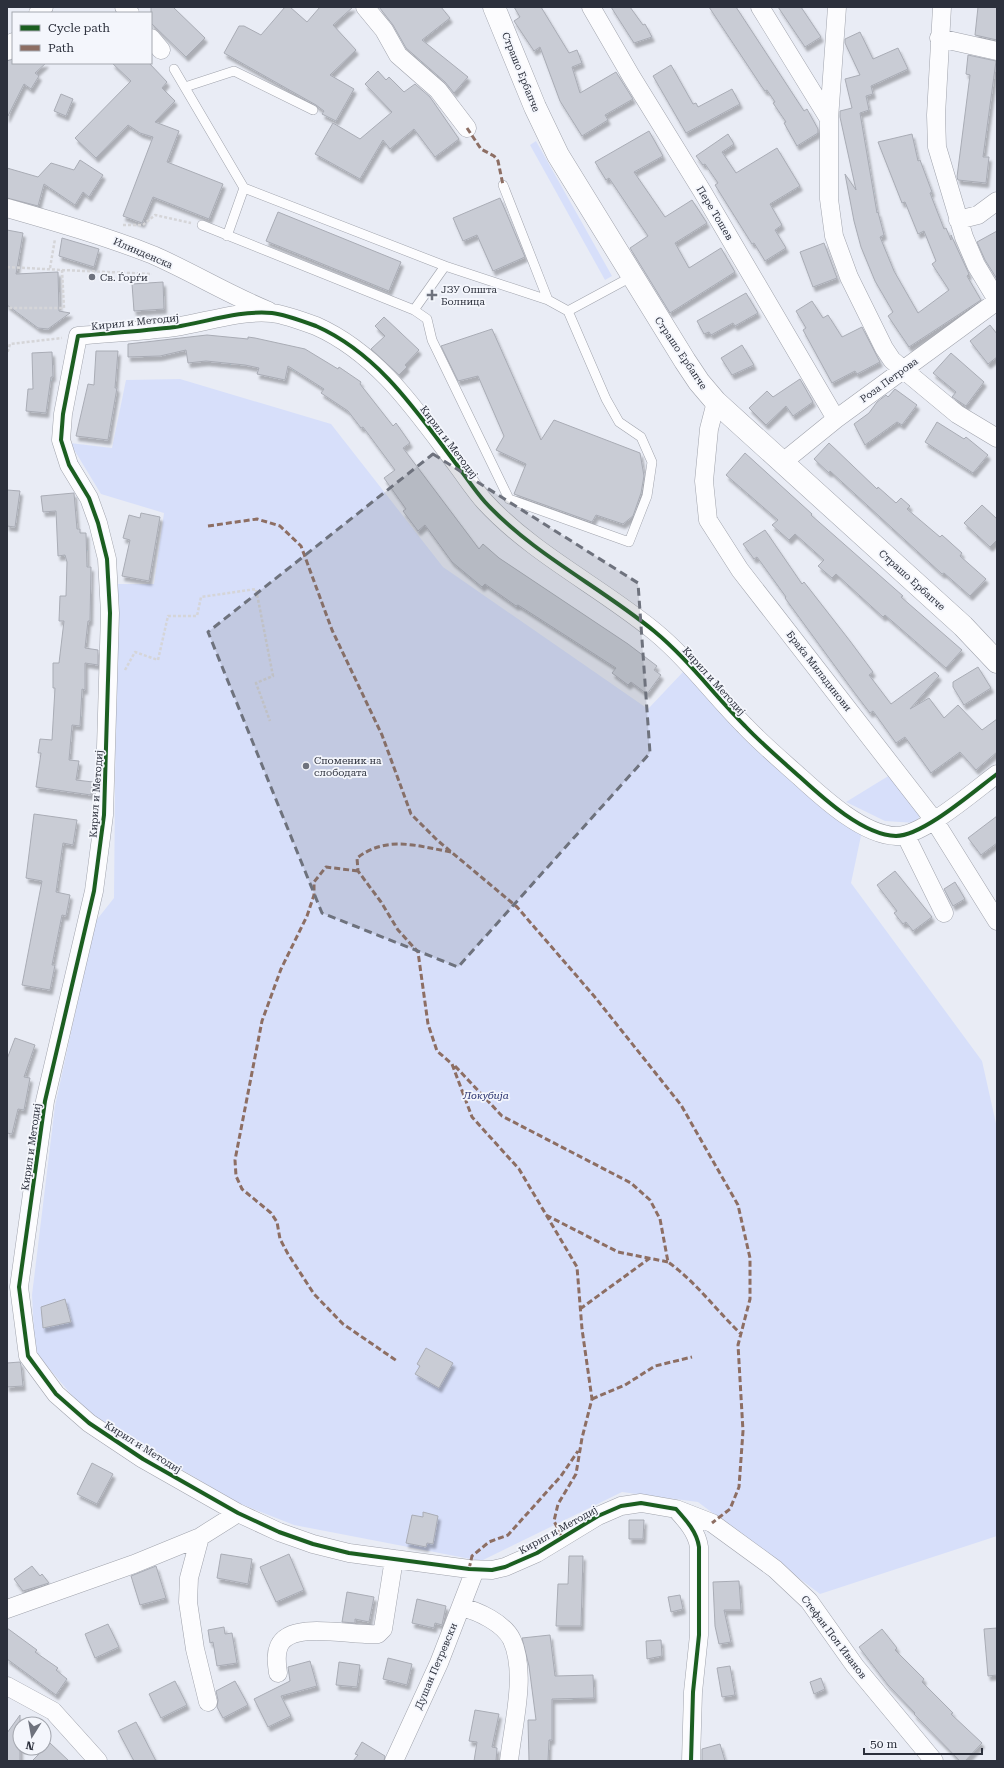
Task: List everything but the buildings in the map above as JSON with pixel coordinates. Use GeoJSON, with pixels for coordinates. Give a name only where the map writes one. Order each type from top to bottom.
{"type":"FeatureCollection","features":[{"type":"Feature","properties":{"kind":"main road","name":"Страшо Ербапче"},"geometry":{"type":"LineString","coordinates":[[494,7],[535,107],[558,155],[631,277],[699,382],[716,402],[964,626],[997,662]]}},
{"type":"Feature","properties":{"kind":"street"},"geometry":{"type":"LineString","coordinates":[[365,7],[384,30],[398,55],[438,90],[467,128]]}},
{"type":"Feature","properties":{"kind":"street","name":"Пере Тошев"},"geometry":{"type":"LineString","coordinates":[[591,7],[631,76],[702,191],[836,419]]}},
{"type":"Feature","properties":{"kind":"street"},"geometry":{"type":"LineString","coordinates":[[760,7],[829,119]]}},
{"type":"Feature","properties":{"kind":"street"},"geometry":{"type":"LineString","coordinates":[[837,7],[829,119],[830,199],[834,236],[849,277],[884,348],[892,360],[957,414],[979,429],[997,438]]}},
{"type":"Feature","properties":{"kind":"street"},"geometry":{"type":"LineString","coordinates":[[942,7],[939,38],[936,134],[937,147],[958,220],[976,265],[997,300]]}},
{"type":"Feature","properties":{"kind":"street"},"geometry":{"type":"LineString","coordinates":[[939,38],[997,50]]}},
{"type":"Feature","properties":{"kind":"street"},"geometry":{"type":"LineString","coordinates":[[958,220],[978,215],[997,201]]}},
{"type":"Feature","properties":{"kind":"street","name":"Илинденска"},"geometry":{"type":"LineString","coordinates":[[7,208],[117,241],[154,256],[237,298],[273,313]]}},
{"type":"Feature","properties":{"kind":"street","name":"Роза Петрова"},"geometry":{"type":"LineString","coordinates":[[783,462],[836,419],[997,300]]}},
{"type":"Feature","properties":{"kind":"street","name":"Кирил и Методиј"},"geometry":{"type":"LineString","coordinates":[[676,1509],[641,1503],[621,1506],[598,1516],[537,1553],[492,1570],[475,1570],[349,1553],[313,1544],[279,1532],[238,1513],[143,1459],[89,1423],[56,1394],[28,1356],[19,1287],[45,1101],[94,891],[104,815],[110,612],[107,559],[98,523],[89,498],[69,465],[61,440],[63,414],[78,336],[174,327],[237,315],[273,313],[315,326],[348,344],[372,362],[392,381],[484,500],[503,519],[558,563],[654,631],[682,657],[746,728],[830,804],[877,833],[892,836],[906,836]]}},
{"type":"Feature","properties":{"kind":"street","name":"Браќа Миладинови"},"geometry":{"type":"LineString","coordinates":[[716,402],[709,429],[704,481],[708,520],[740,570],[934,820],[997,920]]}},
{"type":"Feature","properties":{"kind":"street"},"geometry":{"type":"LineString","coordinates":[[944,913],[906,836],[934,820],[997,774]]}},
{"type":"Feature","properties":{"kind":"street"},"geometry":{"type":"LineString","coordinates":[[676,1509],[698,1539],[699,1547],[699,1635],[693,1692],[691,1761]]}},
{"type":"Feature","properties":{"kind":"street","name":"Стефан Поп Иванов"},"geometry":{"type":"LineString","coordinates":[[676,1509],[712,1523],[775,1570],[809,1600],[863,1676],[934,1761]]}},
{"type":"Feature","properties":{"kind":"street"},"geometry":{"type":"LineString","coordinates":[[7,1609],[134,1564],[200,1537],[238,1513]]}},
{"type":"Feature","properties":{"kind":"street"},"geometry":{"type":"LineString","coordinates":[[200,1537],[189,1578],[188,1602],[196,1649],[208,1702]]}},
{"type":"Feature","properties":{"kind":"street"},"geometry":{"type":"LineString","coordinates":[[278,1673],[276,1658],[279,1646],[285,1638],[304,1631],[378,1634],[383,1629],[394,1559]]}},
{"type":"Feature","properties":{"kind":"street","name":"Душан Петревски"},"geometry":{"type":"LineString","coordinates":[[394,1761],[439,1663],[462,1607],[475,1570]]}},
{"type":"Feature","properties":{"kind":"street"},"geometry":{"type":"LineString","coordinates":[[462,1607],[475,1610],[500,1626],[511,1638],[517,1659],[519,1676],[509,1761]]}},
{"type":"Feature","properties":{"kind":"street"},"geometry":{"type":"LineString","coordinates":[[7,1686],[53,1711],[98,1761]]}},
{"type":"Feature","properties":{"kind":"lane"},"geometry":{"type":"LineString","coordinates":[[174,69],[244,188],[445,266],[548,300],[568,311],[606,399],[619,422],[642,438],[652,462],[647,496],[629,542],[509,499],[432,340],[427,319],[414,310],[202,225]]}},
{"type":"Feature","properties":{"kind":"lane"},"geometry":{"type":"LineString","coordinates":[[185,87],[234,71],[313,110]]}},
{"type":"Feature","properties":{"kind":"lane"},"geometry":{"type":"LineString","coordinates":[[503,185],[548,300]]}},
{"type":"Feature","properties":{"kind":"lane"},"geometry":{"type":"LineString","coordinates":[[227,236],[244,188]]}},
{"type":"Feature","properties":{"kind":"lane"},"geometry":{"type":"LineString","coordinates":[[414,310],[445,266]]}},
{"type":"Feature","properties":{"kind":"lane"},"geometry":{"type":"LineString","coordinates":[[568,311],[631,277]]}},
{"type":"Feature","properties":{"kind":"path"},"geometry":{"type":"LineString","coordinates":[[122,225],[143,225],[155,215],[202,225]]}},
{"type":"Feature","properties":{"kind":"path"},"geometry":{"type":"LineString","coordinates":[[7,267],[157,274]]}},
{"type":"Feature","properties":{"kind":"path"},"geometry":{"type":"LineString","coordinates":[[7,308],[64,308],[62,270]]}},
{"type":"Feature","properties":{"kind":"path"},"geometry":{"type":"LineString","coordinates":[[7,351],[10,344],[78,336]]}},
{"type":"Feature","properties":{"kind":"path"},"geometry":{"type":"LineString","coordinates":[[124,671],[135,652],[158,660],[168,616],[197,616],[201,597],[256,589],[273,676],[256,683],[270,720]]}},
{"type":"Feature","properties":{"kind":"highlighted area"},"geometry":{"type":"Polygon","coordinates":[[[433,454],[638,583],[650,753],[458,967],[322,913],[208,632],[433,454]]]}},
{"type":"Feature","properties":{"kind":"green space"},"geometry":{"type":"Polygon","coordinates":[[[536,141],[612,276],[605,280],[530,145],[536,141]]]}},
{"type":"Feature","properties":{"kind":"green space","name":"Локубија"},"geometry":{"type":"Polygon","coordinates":[[[180,379],[331,424],[443,567],[648,709],[683,672],[862,831],[851,883],[982,1061],[997,1128],[997,1536],[820,1594],[698,1502],[622,1492],[481,1561],[294,1525],[236,1502],[87,1413],[35,1352],[32,1295],[55,1106],[95,922],[114,898],[117,584],[154,584],[164,513],[101,494],[70,443],[112,448],[126,380],[180,379]]]}},
{"type":"Feature","properties":{"kind":"green space"},"geometry":{"type":"Polygon","coordinates":[[[890,775],[921,815],[915,823],[885,821],[846,802],[890,775]]]}},
{"type":"Feature","properties":{"kind":"marked path"},"geometry":{"type":"LineString","coordinates":[[467,128],[481,149],[494,156],[498,161],[503,185]]}},
{"type":"Feature","properties":{"kind":"marked path"},"geometry":{"type":"LineString","coordinates":[[208,526],[257,519],[280,526],[301,546],[332,630],[382,735],[411,814],[437,840],[517,907],[594,996],[681,1105],[738,1205],[750,1258],[750,1299],[738,1345],[743,1431],[739,1487],[730,1509],[712,1523]]}},
{"type":"Feature","properties":{"kind":"marked path"},"geometry":{"type":"LineString","coordinates":[[451,852],[414,845],[391,844],[368,851],[357,858],[358,871],[381,902],[398,930],[418,952],[428,1024],[437,1051],[452,1064],[472,1117],[519,1169],[577,1267],[582,1329],[592,1399],[582,1438],[576,1474],[558,1504],[554,1521],[562,1537]]}},
{"type":"Feature","properties":{"kind":"marked path"},"geometry":{"type":"LineString","coordinates":[[358,871],[326,867],[314,882],[314,895],[307,916],[281,969],[262,1021],[235,1160],[236,1176],[242,1189],[271,1213],[277,1222],[280,1239],[314,1294],[343,1324],[397,1361]]}},
{"type":"Feature","properties":{"kind":"marked path"},"geometry":{"type":"LineString","coordinates":[[455,1066],[502,1116],[631,1183],[650,1200],[660,1219],[668,1262],[688,1278],[741,1334]]}},
{"type":"Feature","properties":{"kind":"marked path"},"geometry":{"type":"LineString","coordinates":[[546,1215],[618,1252],[668,1262]]}},
{"type":"Feature","properties":{"kind":"marked path"},"geometry":{"type":"LineString","coordinates":[[580,1309],[650,1258]]}},
{"type":"Feature","properties":{"kind":"marked path"},"geometry":{"type":"LineString","coordinates":[[592,1399],[625,1385],[655,1366],[692,1357]]}},
{"type":"Feature","properties":{"kind":"marked path"},"geometry":{"type":"LineString","coordinates":[[469,1569],[472,1556],[489,1542],[508,1535],[561,1476],[578,1451]]}},
{"type":"Feature","properties":{"kind":"cycle path"},"geometry":{"type":"LineString","coordinates":[[691,1761],[693,1692],[699,1635],[699,1547],[693,1531],[676,1509],[641,1503],[621,1506],[598,1516],[537,1553],[505,1567],[492,1570],[469,1569],[349,1553],[313,1544],[279,1532],[238,1513],[143,1459],[89,1423],[56,1394],[28,1356],[19,1287],[45,1101],[94,891],[104,815],[110,613],[107,559],[98,523],[89,498],[69,465],[61,440],[63,414],[78,336],[175,327],[248,313],[272,313],[294,318],[316,326],[339,338],[378,368],[427,425],[485,502],[504,521],[545,554],[611,599],[654,631],[690,665],[758,739],[820,795],[844,814],[870,829],[883,834],[896,836],[907,834],[934,821],[997,774]]}},
{"type":"Feature","properties":{"kind":"place","name":"Св. Ѓорѓи"},"geometry":{"type":"Point","coordinates":[92,277]}},
{"type":"Feature","properties":{"kind":"place","name":"ЈЗУ Општа Болница"},"geometry":{"type":"Point","coordinates":[432,295]}},
{"type":"Feature","properties":{"kind":"place","name":"Споменик на слободата"},"geometry":{"type":"Point","coordinates":[306,766]}}]}
